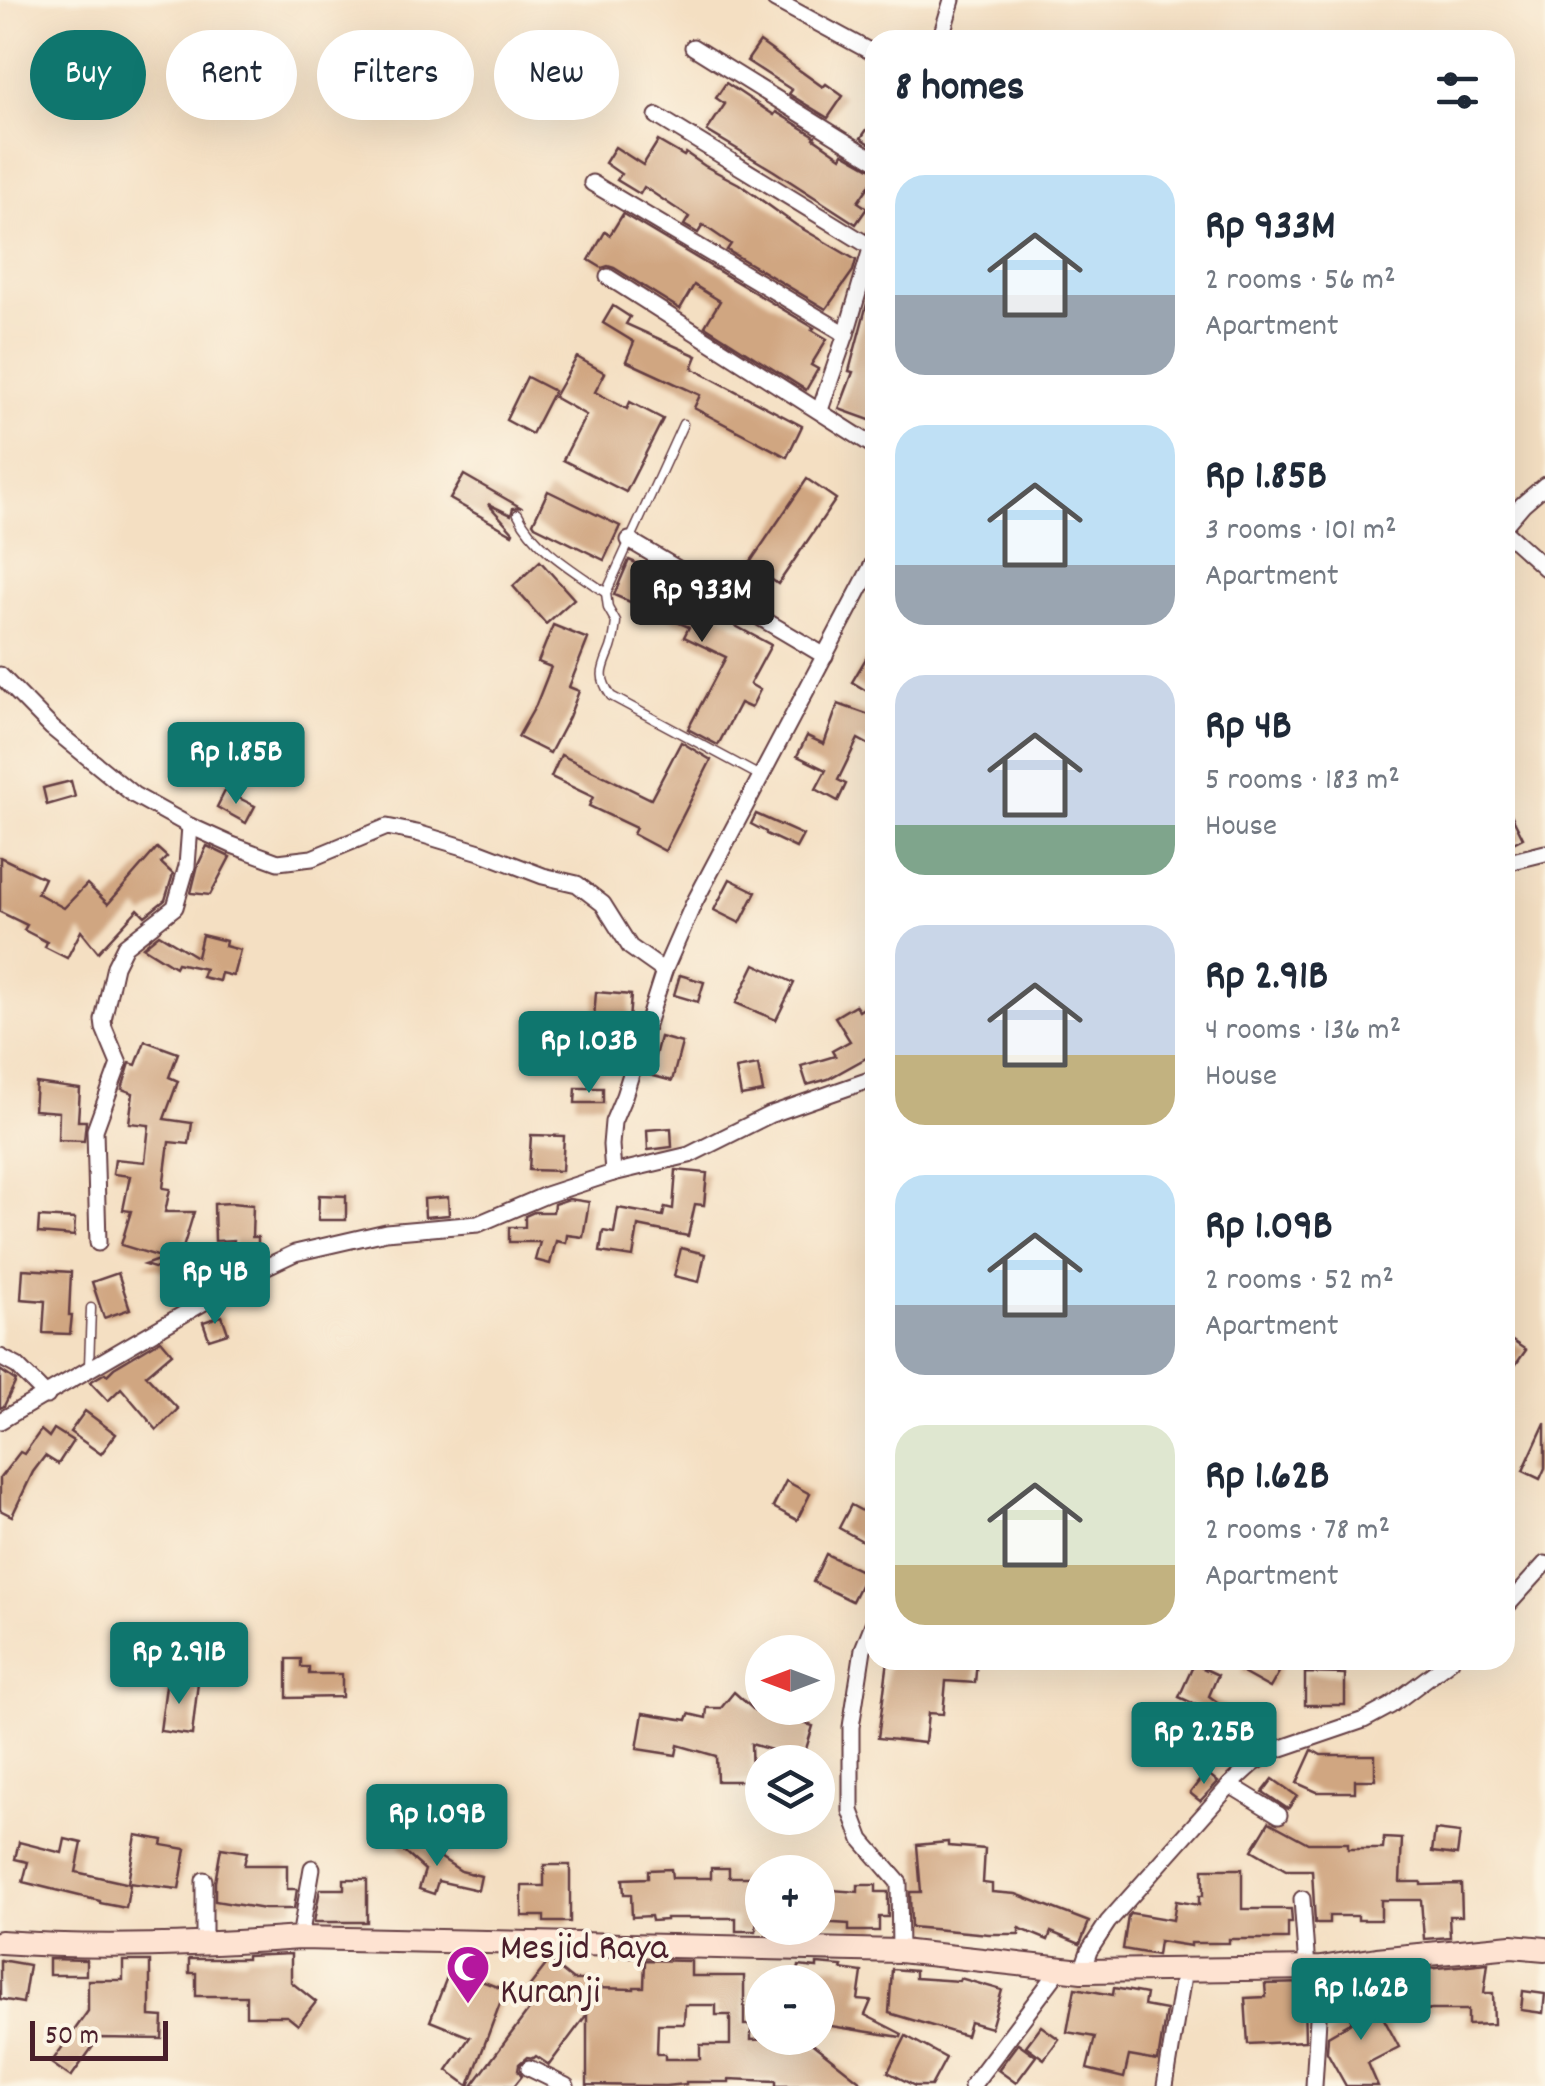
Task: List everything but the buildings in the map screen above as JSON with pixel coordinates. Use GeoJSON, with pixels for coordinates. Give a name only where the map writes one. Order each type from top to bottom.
{"type":"FeatureCollection","features":[{"type":"Feature","properties":{"kind":"street"},"geometry":{"type":"LineString","coordinates":[[774,0],[865,49]]}},
{"type":"Feature","properties":{"kind":"street"},"geometry":{"type":"LineString","coordinates":[[943,30],[952,0]]}},
{"type":"Feature","properties":{"kind":"street"},"geometry":{"type":"LineString","coordinates":[[693,47],[865,154]]}},
{"type":"Feature","properties":{"kind":"street"},"geometry":{"type":"LineString","coordinates":[[657,116],[865,236]]}},
{"type":"Feature","properties":{"kind":"street"},"geometry":{"type":"LineString","coordinates":[[592,182],[846,334]]}},
{"type":"Feature","properties":{"kind":"street"},"geometry":{"type":"LineString","coordinates":[[820,410],[865,269]]}},
{"type":"Feature","properties":{"kind":"street"},"geometry":{"type":"LineString","coordinates":[[608,277],[865,439]]}},
{"type":"Feature","properties":{"kind":"street"},"geometry":{"type":"LineString","coordinates":[[1515,515],[1545,485]]}},
{"type":"Feature","properties":{"kind":"street"},"geometry":{"type":"LineString","coordinates":[[1515,538],[1545,568]]}},
{"type":"Feature","properties":{"kind":"street"},"geometry":{"type":"LineString","coordinates":[[629,540],[825,656]]}},
{"type":"Feature","properties":{"kind":"street"},"geometry":{"type":"LineString","coordinates":[[613,1173],[613,1122],[664,971],[693,905],[865,579]]}},
{"type":"Feature","properties":{"kind":"street"},"geometry":{"type":"LineString","coordinates":[[0,675],[52,728],[134,795],[232,845],[278,862],[312,858],[387,827],[449,843],[576,884],[603,904],[630,947],[664,971]]}},
{"type":"Feature","properties":{"kind":"street"},"geometry":{"type":"LineString","coordinates":[[98,1242],[95,1130],[119,1064],[104,1028],[108,996],[115,966],[125,946],[174,907],[188,866],[190,826]]}},
{"type":"Feature","properties":{"kind":"street"},"geometry":{"type":"LineString","coordinates":[[1515,860],[1545,853]]}},
{"type":"Feature","properties":{"kind":"street"},"geometry":{"type":"LineString","coordinates":[[0,1421],[295,1253],[386,1232],[478,1224],[613,1173],[689,1155],[769,1115],[865,1081]]}},
{"type":"Feature","properties":{"kind":"street"},"geometry":{"type":"LineString","coordinates":[[0,1358],[18,1366],[47,1396]]}},
{"type":"Feature","properties":{"kind":"street"},"geometry":{"type":"LineString","coordinates":[[1515,1597],[1545,1564]]}},
{"type":"Feature","properties":{"kind":"street"},"geometry":{"type":"LineString","coordinates":[[865,1644],[852,1727],[851,1811],[862,1840],[898,1883],[900,1951]]}},
{"type":"Feature","properties":{"kind":"street"},"geometry":{"type":"LineString","coordinates":[[972,2086],[1089,1951],[1108,1922],[1253,1764],[1276,1750],[1364,1720],[1390,1706],[1438,1670]]}},
{"type":"Feature","properties":{"kind":"street"},"geometry":{"type":"LineString","coordinates":[[1230,1785],[1280,1815]]}},
{"type":"Feature","properties":{"kind":"street"},"geometry":{"type":"LineString","coordinates":[[300,1938],[312,1868]]}},
{"type":"Feature","properties":{"kind":"street"},"geometry":{"type":"LineString","coordinates":[[204,1880],[204,1944]]}},
{"type":"Feature","properties":{"kind":"street"},"geometry":{"type":"LineString","coordinates":[[1302,1899],[1314,1968],[1314,2086]]}},
{"type":"Feature","properties":{"kind":"street"},"geometry":{"type":"LineString","coordinates":[[0,1942],[60,1946],[300,1938],[900,1951],[1071,1970],[1314,1968],[1512,1946],[1545,1949]]}},
{"type":"Feature","properties":{"kind":"street"},"geometry":{"type":"LineString","coordinates":[[1166,2086],[1184,1970]]}},
{"type":"Feature","properties":{"kind":"street"},"geometry":{"type":"LineString","coordinates":[[529,2068],[566,2086]]}},
{"type":"Feature","properties":{"kind":"lane"},"geometry":{"type":"LineString","coordinates":[[682,424],[606,593],[616,622],[602,668],[602,684],[610,696],[762,777]]}},
{"type":"Feature","properties":{"kind":"lane"},"geometry":{"type":"LineString","coordinates":[[518,514],[556,558],[606,593]]}},
{"type":"Feature","properties":{"kind":"lane"},"geometry":{"type":"LineString","coordinates":[[89,1370],[91,1308]]}},
{"type":"Feature","properties":{"kind":"place","name":"Mesjid Raya Kuranji"},"geometry":{"type":"Point","coordinates":[468,2005]}}]}
